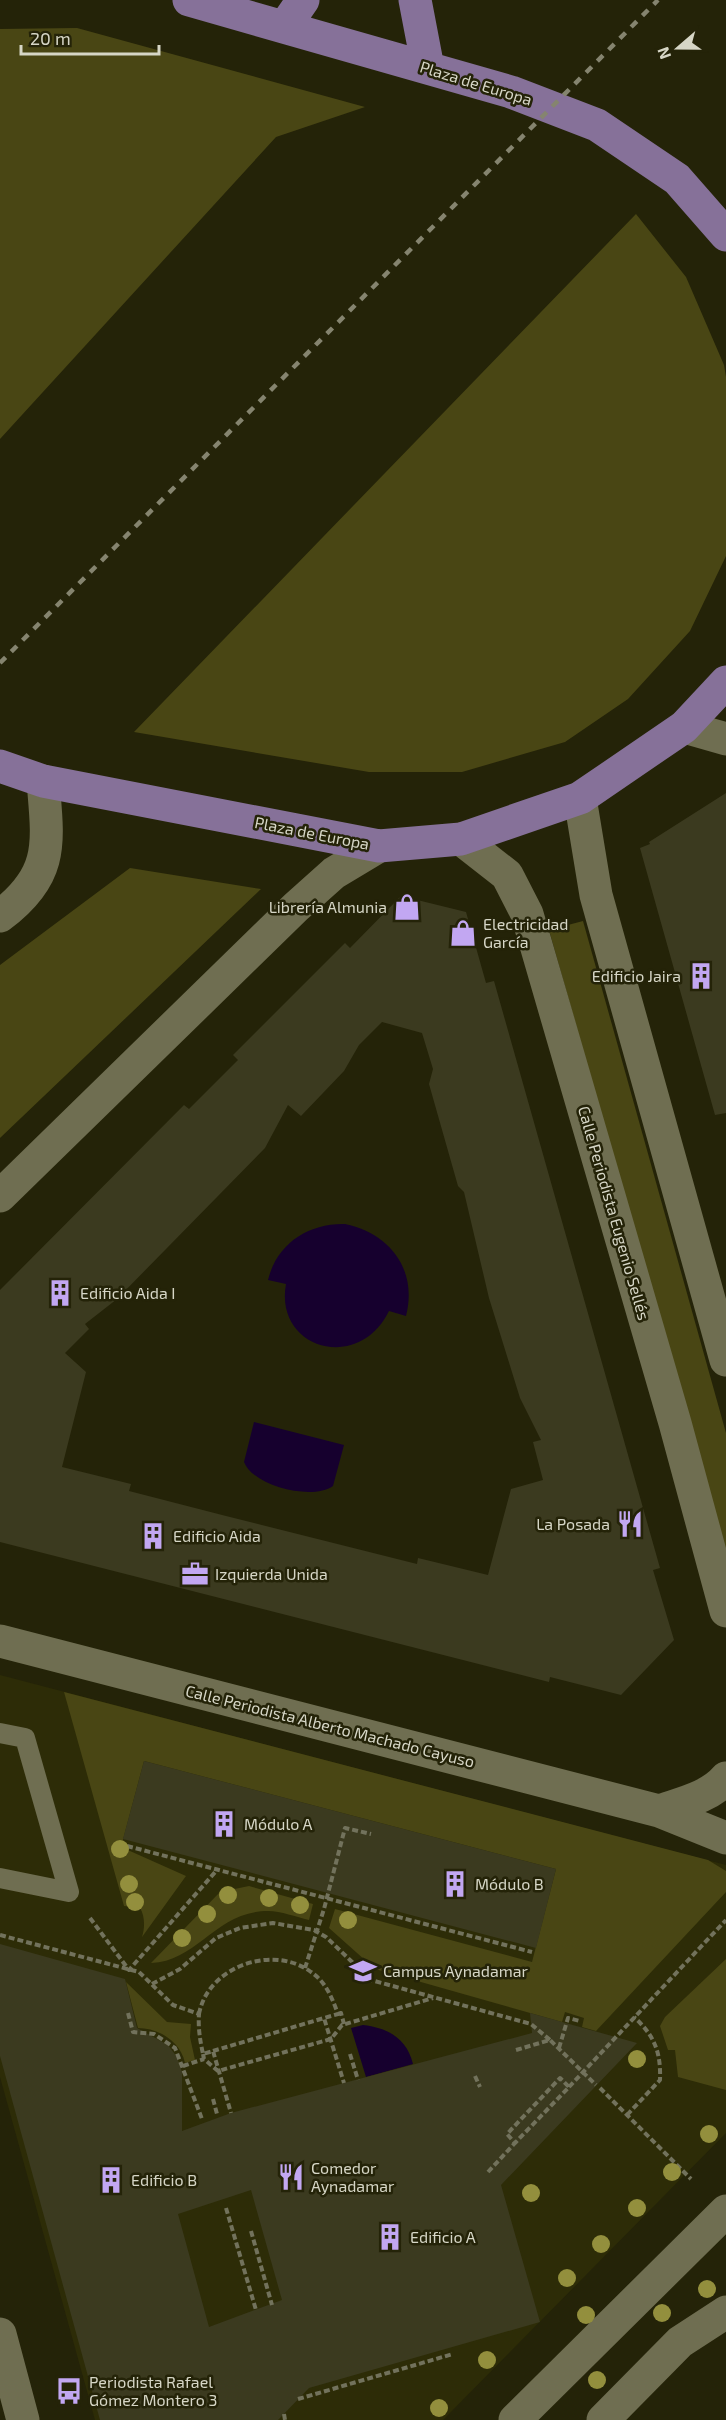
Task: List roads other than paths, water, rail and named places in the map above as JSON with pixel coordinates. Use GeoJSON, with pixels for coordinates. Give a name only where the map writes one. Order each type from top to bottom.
{"type":"FeatureCollection","features":[{"type":"Feature","properties":{"kind":"main road","name":"Plaza de Europa"},"geometry":{"type":"LineString","coordinates":[[189,0],[294,13],[428,68],[511,92],[597,125],[677,179],[726,235]]}},
{"type":"Feature","properties":{"kind":"main road"},"geometry":{"type":"LineString","coordinates":[[415,0],[428,68]]}},
{"type":"Feature","properties":{"kind":"main road","name":"Plaza de Europa"},"geometry":{"type":"LineString","coordinates":[[0,766],[43,781],[380,846],[462,838],[580,798],[684,727],[726,682]]}},
{"type":"Feature","properties":{"kind":"main road"},"geometry":{"type":"LineString","coordinates":[[684,727],[726,739]]}},
{"type":"Feature","properties":{"kind":"main road"},"geometry":{"type":"LineString","coordinates":[[0,916],[21,900],[44,865],[48,838],[43,781]]}},
{"type":"Feature","properties":{"kind":"main road"},"geometry":{"type":"LineString","coordinates":[[580,798],[596,895],[726,1360]]}},
{"type":"Feature","properties":{"kind":"main road","name":"Calle Periodista Eugenio Sellés"},"geometry":{"type":"LineString","coordinates":[[462,838],[507,875],[527,914],[669,1400],[726,1611]]}},
{"type":"Feature","properties":{"kind":"main road"},"geometry":{"type":"LineString","coordinates":[[0,1196],[296,907],[334,873],[380,846]]}},
{"type":"Feature","properties":{"kind":"main road","name":"Calle Periodista Alberto Machado Cayuso"},"geometry":{"type":"LineString","coordinates":[[0,1641],[659,1810],[726,1838]]}},
{"type":"Feature","properties":{"kind":"main road"},"geometry":{"type":"LineString","coordinates":[[659,1810],[690,1801],[719,1787],[726,1778]]}},
{"type":"Feature","properties":{"kind":"main road"},"geometry":{"type":"LineString","coordinates":[[516,2420],[726,2211]]}},
{"type":"Feature","properties":{"kind":"main road"},"geometry":{"type":"LineString","coordinates":[[603,2420],[680,2342],[726,2312]]}},
{"type":"Feature","properties":{"kind":"main road"},"geometry":{"type":"LineString","coordinates":[[0,2334],[23,2420]]}},
{"type":"Feature","properties":{"kind":"lane"},"geometry":{"type":"LineString","coordinates":[[0,1732],[25,1738],[69,1892],[1,1874]]}},
{"type":"Feature","properties":{"kind":"railway"},"geometry":{"type":"LineString","coordinates":[[0,663],[658,0]]}},
{"type":"Feature","properties":{"kind":"place","name":"Librería Almunia"},"geometry":{"type":"Point","coordinates":[407,907]}},
{"type":"Feature","properties":{"kind":"place","name":"Electricidad García"},"geometry":{"type":"Point","coordinates":[463,933]}},
{"type":"Feature","properties":{"kind":"place","name":"Edificio Jaira"},"geometry":{"type":"Point","coordinates":[701,976]}},
{"type":"Feature","properties":{"kind":"place","name":"Edificio Aida I"},"geometry":{"type":"Point","coordinates":[60,1293]}},
{"type":"Feature","properties":{"kind":"place","name":"La Posada"},"geometry":{"type":"Point","coordinates":[630,1524]}},
{"type":"Feature","properties":{"kind":"place","name":"Edificio Aida"},"geometry":{"type":"Point","coordinates":[153,1536]}},
{"type":"Feature","properties":{"kind":"place","name":"Izquierda Unida"},"geometry":{"type":"Point","coordinates":[195,1574]}},
{"type":"Feature","properties":{"kind":"place","name":"Módulo A"},"geometry":{"type":"Point","coordinates":[224,1824]}},
{"type":"Feature","properties":{"kind":"place","name":"Módulo B"},"geometry":{"type":"Point","coordinates":[455,1884]}},
{"type":"Feature","properties":{"kind":"place","name":"Campus Aynadamar"},"geometry":{"type":"Point","coordinates":[363,1971]}},
{"type":"Feature","properties":{"kind":"place","name":"Comedor Aynadamar"},"geometry":{"type":"Point","coordinates":[291,2177]}},
{"type":"Feature","properties":{"kind":"place","name":"Edificio B"},"geometry":{"type":"Point","coordinates":[111,2180]}},
{"type":"Feature","properties":{"kind":"place","name":"Edificio A"},"geometry":{"type":"Point","coordinates":[390,2237]}},
{"type":"Feature","properties":{"kind":"place","name":"Periodista Rafael Gómez Montero 3"},"geometry":{"type":"Point","coordinates":[69,2391]}}]}
